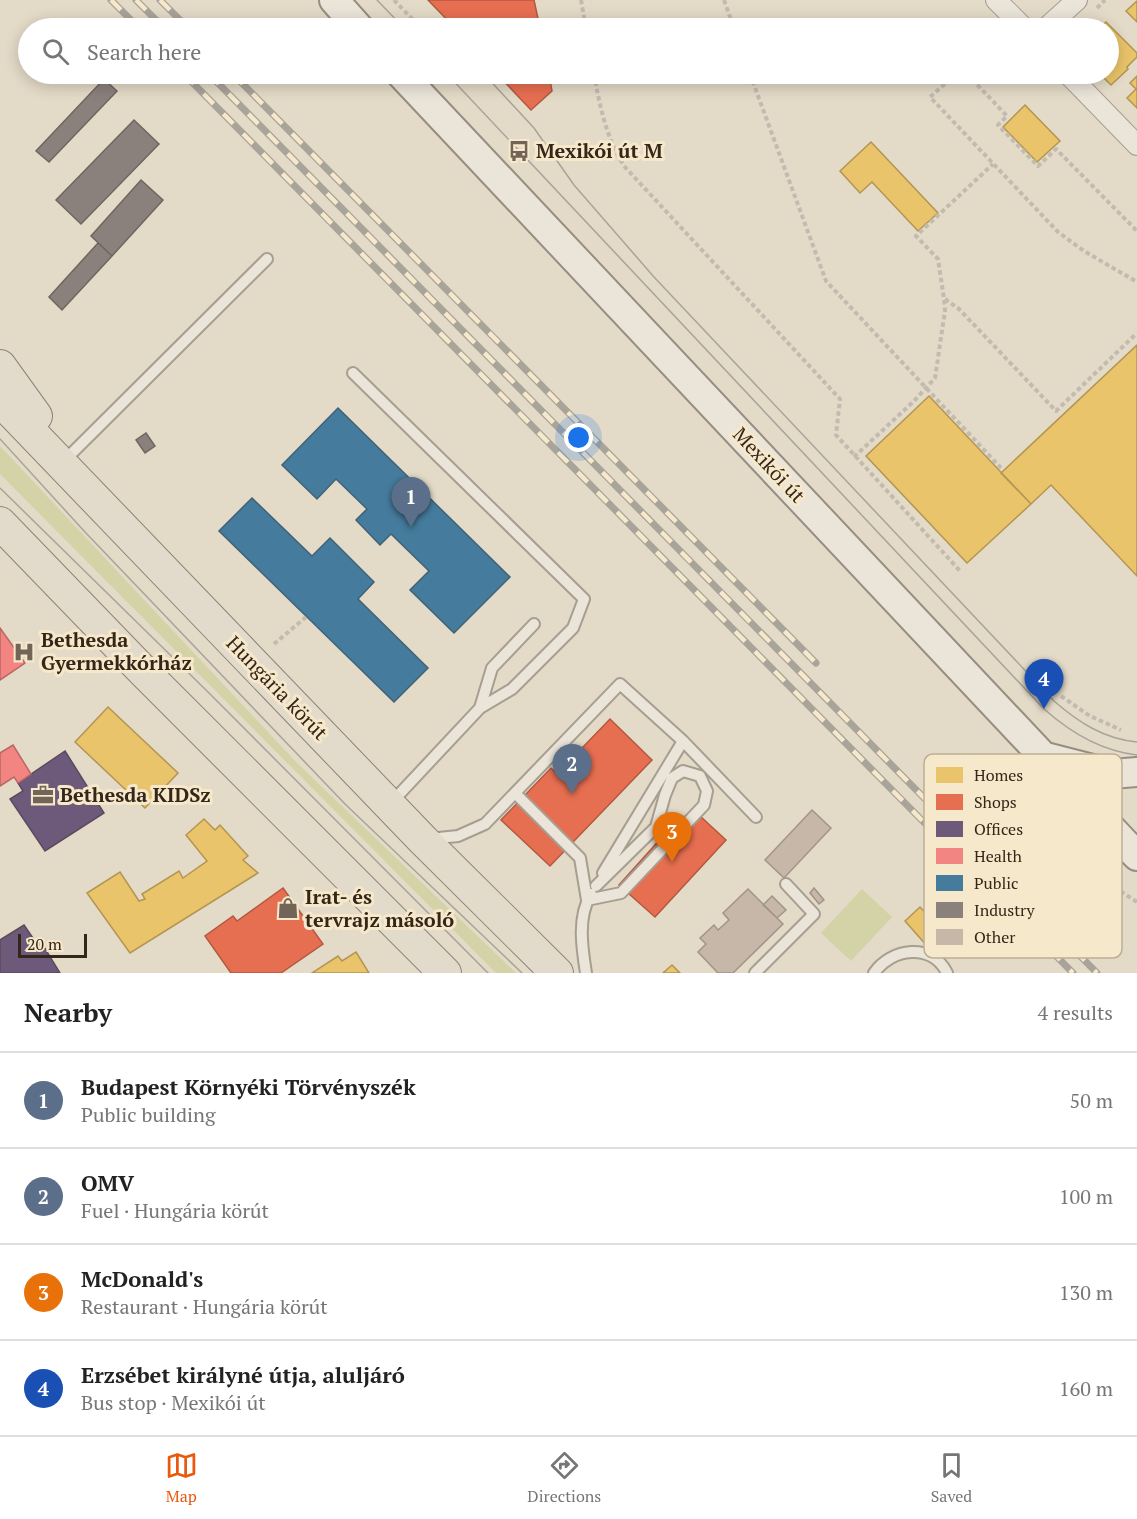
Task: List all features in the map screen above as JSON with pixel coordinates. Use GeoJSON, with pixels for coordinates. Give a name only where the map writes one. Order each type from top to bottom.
{"type":"FeatureCollection","features":[{"type":"Feature","properties":{"kind":"main road"},"geometry":{"type":"LineString","coordinates":[[0,366],[100,504]]}},
{"type":"Feature","properties":{"kind":"main road","name":"Hungária körút"},"geometry":{"type":"LineString","coordinates":[[0,400],[422,839],[557,973]]}},
{"type":"Feature","properties":{"kind":"main road"},"geometry":{"type":"LineString","coordinates":[[0,522],[144,672],[445,973]]}},
{"type":"Feature","properties":{"kind":"street"},"geometry":{"type":"LineString","coordinates":[[334,0],[350,18]]}},
{"type":"Feature","properties":{"kind":"street"},"geometry":{"type":"LineString","coordinates":[[996,0],[1014,18]]}},
{"type":"Feature","properties":{"kind":"street"},"geometry":{"type":"LineString","coordinates":[[1057,18],[1077,0]]}},
{"type":"Feature","properties":{"kind":"street","name":"Mexikói út"},"geometry":{"type":"LineString","coordinates":[[411,84],[1040,754]]}},
{"type":"Feature","properties":{"kind":"street"},"geometry":{"type":"LineString","coordinates":[[1078,84],[1137,145]]}},
{"type":"Feature","properties":{"kind":"street"},"geometry":{"type":"LineString","coordinates":[[1122,773],[1137,772]]}},
{"type":"Feature","properties":{"kind":"street","name":"Mexikói út"},"geometry":{"type":"LineString","coordinates":[[1122,839],[1137,856]]}},
{"type":"Feature","properties":{"kind":"lane"},"geometry":{"type":"LineString","coordinates":[[67,458],[267,259]]}},
{"type":"Feature","properties":{"kind":"lane"},"geometry":{"type":"LineString","coordinates":[[353,373],[584,599],[573,628],[512,689],[480,708],[389,805]]}},
{"type":"Feature","properties":{"kind":"lane"},"geometry":{"type":"LineString","coordinates":[[480,708],[492,668],[534,624]]}},
{"type":"Feature","properties":{"kind":"lane"},"geometry":{"type":"LineString","coordinates":[[422,839],[458,836],[485,824],[620,684],[683,741],[756,817]]}},
{"type":"Feature","properties":{"kind":"lane"},"geometry":{"type":"LineString","coordinates":[[586,973],[581,929],[587,900],[683,741]]}},
{"type":"Feature","properties":{"kind":"lane"},"geometry":{"type":"LineString","coordinates":[[587,900],[621,893],[704,805],[707,791],[700,776],[683,771],[672,778],[656,827],[596,886]]}},
{"type":"Feature","properties":{"kind":"lane"},"geometry":{"type":"LineString","coordinates":[[515,793],[580,858],[587,900]]}},
{"type":"Feature","properties":{"kind":"lane"},"geometry":{"type":"LineString","coordinates":[[755,973],[814,914],[786,884]]}},
{"type":"Feature","properties":{"kind":"lane"},"geometry":{"type":"LineString","coordinates":[[874,973],[894,955],[910,951],[924,954]]}},
{"type":"Feature","properties":{"kind":"lane"},"geometry":{"type":"LineString","coordinates":[[934,958],[947,973]]}},
{"type":"Feature","properties":{"kind":"path"},"geometry":{"type":"LineString","coordinates":[[393,0],[411,18]]}},
{"type":"Feature","properties":{"kind":"path"},"geometry":{"type":"LineString","coordinates":[[581,0],[584,18]]}},
{"type":"Feature","properties":{"kind":"path"},"geometry":{"type":"LineString","coordinates":[[724,0],[730,18]]}},
{"type":"Feature","properties":{"kind":"path"},"geometry":{"type":"LineString","coordinates":[[596,84],[602,117],[614,151],[624,166],[840,399],[836,435],[961,572]]}},
{"type":"Feature","properties":{"kind":"path"},"geometry":{"type":"LineString","coordinates":[[754,84],[826,280],[1001,468]]}},
{"type":"Feature","properties":{"kind":"path"},"geometry":{"type":"LineString","coordinates":[[945,84],[930,97],[1058,232],[1084,251],[1137,282]]}},
{"type":"Feature","properties":{"kind":"path"},"geometry":{"type":"LineString","coordinates":[[977,84],[1007,116],[998,126],[1038,166],[1056,149],[1137,231]]}},
{"type":"Feature","properties":{"kind":"path"},"geometry":{"type":"LineString","coordinates":[[854,457],[935,378],[945,310],[944,299],[938,259],[916,236],[993,164]]}},
{"type":"Feature","properties":{"kind":"path"},"geometry":{"type":"LineString","coordinates":[[944,299],[966,317],[1056,411],[1137,333]]}},
{"type":"Feature","properties":{"kind":"path"},"geometry":{"type":"LineString","coordinates":[[274,644],[306,617]]}},
{"type":"Feature","properties":{"kind":"path"},"geometry":{"type":"LineString","coordinates":[[1061,696],[1090,716],[1121,730]]}},
{"type":"Feature","properties":{"kind":"path"},"geometry":{"type":"LineString","coordinates":[[1122,892],[1137,902]]}},
{"type":"Feature","properties":{"kind":"green space"},"geometry":{"type":"Polygon","coordinates":[[[0,446],[297,763],[516,973],[496,973],[0,474],[0,446]]]}},
{"type":"Feature","properties":{"kind":"green space"},"geometry":{"type":"Polygon","coordinates":[[[862,889],[892,917],[851,961],[821,933],[862,889]]]}},
{"type":"Feature","properties":{"kind":"building: Homes"},"geometry":{"type":"Polygon","coordinates":[[[1137,1],[1137,22],[1126,11],[1137,1]]]}},
{"type":"Feature","properties":{"kind":"building: Homes"},"geometry":{"type":"Polygon","coordinates":[[[1119,35],[1137,53],[1137,57],[1127,67],[1128,69],[1119,77],[1119,35]]]}},
{"type":"Feature","properties":{"kind":"building: Homes"},"geometry":{"type":"Polygon","coordinates":[[[1137,76],[1137,108],[1127,98],[1136,89],[1130,83],[1137,76]]]}},
{"type":"Feature","properties":{"kind":"building: Homes"},"geometry":{"type":"Polygon","coordinates":[[[1025,105],[1060,141],[1037,162],[1003,127],[1025,105]]]}},
{"type":"Feature","properties":{"kind":"building: Homes"},"geometry":{"type":"Polygon","coordinates":[[[871,142],[938,213],[918,231],[872,182],[860,193],[840,171],[871,142]]]}},
{"type":"Feature","properties":{"kind":"building: Homes"},"geometry":{"type":"Polygon","coordinates":[[[1137,345],[1137,576],[1051,485],[1031,504],[1001,473],[1137,345]]]}},
{"type":"Feature","properties":{"kind":"building: Homes"},"geometry":{"type":"Polygon","coordinates":[[[929,396],[1031,504],[967,563],[866,456],[929,396]]]}},
{"type":"Feature","properties":{"kind":"building: Homes"},"geometry":{"type":"Polygon","coordinates":[[[108,707],[178,773],[145,808],[75,742],[108,707]]]}},
{"type":"Feature","properties":{"kind":"building: Homes"},"geometry":{"type":"Polygon","coordinates":[[[204,819],[215,830],[220,825],[248,856],[243,860],[258,873],[130,953],[87,893],[120,872],[139,901],[145,899],[142,894],[179,871],[183,878],[207,861],[186,835],[204,819]]]}},
{"type":"Feature","properties":{"kind":"building: Homes"},"geometry":{"type":"Polygon","coordinates":[[[920,907],[924,911],[924,943],[905,921],[920,907]]]}},
{"type":"Feature","properties":{"kind":"building: Homes"},"geometry":{"type":"Polygon","coordinates":[[[356,952],[369,973],[312,973],[338,956],[342,961],[356,952]]]}},
{"type":"Feature","properties":{"kind":"building: Homes"},"geometry":{"type":"Polygon","coordinates":[[[672,965],[680,973],[663,973],[672,965]]]}},
{"type":"Feature","properties":{"kind":"building: Shops"},"geometry":{"type":"Polygon","coordinates":[[[428,0],[534,0],[538,18],[445,18],[428,0]]]}},
{"type":"Feature","properties":{"kind":"building: Shops"},"geometry":{"type":"Polygon","coordinates":[[[506,84],[551,84],[552,91],[531,110],[506,84]]]}},
{"type":"Feature","properties":{"kind":"building: Shops"},"geometry":{"type":"Polygon","coordinates":[[[610,719],[652,760],[550,866],[501,820],[551,768],[557,774],[610,719]]]}},
{"type":"Feature","properties":{"kind":"building: Shops"},"geometry":{"type":"Polygon","coordinates":[[[700,816],[726,840],[655,917],[619,885],[680,817],[691,827],[700,816]]]}},
{"type":"Feature","properties":{"kind":"building: Shops"},"geometry":{"type":"Polygon","coordinates":[[[283,888],[323,944],[281,973],[231,973],[205,936],[233,916],[237,921],[283,888]]]}},
{"type":"Feature","properties":{"kind":"building: Offices"},"geometry":{"type":"Polygon","coordinates":[[[65,751],[104,813],[45,851],[10,799],[23,791],[18,783],[65,751]]]}},
{"type":"Feature","properties":{"kind":"building: Offices"},"geometry":{"type":"Polygon","coordinates":[[[24,925],[37,944],[41,942],[60,973],[0,973],[0,940],[24,925]]]}},
{"type":"Feature","properties":{"kind":"building: Health"},"geometry":{"type":"Polygon","coordinates":[[[0,628],[25,663],[0,680],[0,628]]]}},
{"type":"Feature","properties":{"kind":"building: Health"},"geometry":{"type":"Polygon","coordinates":[[[13,745],[31,774],[18,783],[14,777],[0,786],[0,753],[13,745]]]}},
{"type":"Feature","properties":{"kind":"building: Public"},"geometry":{"type":"Polygon","coordinates":[[[338,408],[510,577],[454,633],[410,590],[429,571],[391,534],[380,545],[356,520],[367,509],[336,479],[317,499],[282,465],[338,408]]]}},
{"type":"Feature","properties":{"kind":"building: Public"},"geometry":{"type":"Polygon","coordinates":[[[252,498],[312,556],[330,538],[374,582],[358,599],[428,668],[394,702],[219,531],[252,498]]]}},
{"type":"Feature","properties":{"kind":"building: Industry"},"geometry":{"type":"Polygon","coordinates":[[[99,84],[109,84],[117,91],[49,162],[36,151],[99,84]]]}},
{"type":"Feature","properties":{"kind":"building: Industry"},"geometry":{"type":"Polygon","coordinates":[[[134,120],[159,144],[81,224],[56,200],[134,120]]]}},
{"type":"Feature","properties":{"kind":"building: Industry"},"geometry":{"type":"Polygon","coordinates":[[[141,180],[163,200],[112,256],[91,236],[141,180]]]}},
{"type":"Feature","properties":{"kind":"building: Industry"},"geometry":{"type":"Polygon","coordinates":[[[98,243],[112,256],[62,310],[49,297],[98,243]]]}},
{"type":"Feature","properties":{"kind":"building: Industry"},"geometry":{"type":"Polygon","coordinates":[[[146,433],[155,446],[145,453],[136,440],[146,433]]]}},
{"type":"Feature","properties":{"kind":"building: Other"},"geometry":{"type":"Polygon","coordinates":[[[812,810],[831,828],[784,878],[765,860],[812,810]]]}},
{"type":"Feature","properties":{"kind":"building: Other"},"geometry":{"type":"Polygon","coordinates":[[[814,888],[824,900],[819,904],[810,893],[814,888]]]}},
{"type":"Feature","properties":{"kind":"building: Other"},"geometry":{"type":"Polygon","coordinates":[[[748,889],[783,924],[733,973],[718,973],[698,952],[706,944],[700,938],[714,925],[718,930],[729,920],[723,913],[748,889]]]}},
{"type":"Feature","properties":{"kind":"building: Other"},"geometry":{"type":"Polygon","coordinates":[[[772,896],[786,910],[777,918],[763,905],[772,896]]]}},
{"type":"Feature","properties":{"kind":"tram line"},"geometry":{"type":"LineString","coordinates":[[377,0],[394,18]]}},
{"type":"Feature","properties":{"kind":"tram line"},"geometry":{"type":"LineString","coordinates":[[456,84],[1044,709],[1087,740],[1111,750],[1137,755]]}},
{"type":"Feature","properties":{"kind":"tram line"},"geometry":{"type":"LineString","coordinates":[[493,84],[534,128],[574,185],[654,277],[1054,701],[1072,716],[1092,728],[1113,737],[1137,742]]}},
{"type":"Feature","properties":{"kind":"tram line"},"geometry":{"type":"LineString","coordinates":[[0,439],[85,532],[345,804],[522,973]]}},
{"type":"Feature","properties":{"kind":"tram line"},"geometry":{"type":"LineString","coordinates":[[0,488],[208,692],[488,973]]}},
{"type":"Feature","properties":{"kind":"railway"},"geometry":{"type":"LineString","coordinates":[[111,0],[129,18]]}},
{"type":"Feature","properties":{"kind":"railway"},"geometry":{"type":"LineString","coordinates":[[136,0],[154,18]]}},
{"type":"Feature","properties":{"kind":"railway"},"geometry":{"type":"LineString","coordinates":[[160,0],[178,18]]}},
{"type":"Feature","properties":{"kind":"railway"},"geometry":{"type":"LineString","coordinates":[[194,84],[924,822]]}},
{"type":"Feature","properties":{"kind":"railway"},"geometry":{"type":"LineString","coordinates":[[219,84],[924,798]]}},
{"type":"Feature","properties":{"kind":"railway"},"geometry":{"type":"LineString","coordinates":[[243,84],[816,663]]}},
{"type":"Feature","properties":{"kind":"railway"},"geometry":{"type":"LineString","coordinates":[[1058,958],[1073,973]]}},
{"type":"Feature","properties":{"kind":"railway"},"geometry":{"type":"LineString","coordinates":[[1082,958],[1097,973]]}},
{"type":"Feature","properties":{"kind":"place","name":"Mexikói út M"},"geometry":{"type":"Point","coordinates":[519,151]}},
{"type":"Feature","properties":{"kind":"place","name":"Budapest Környéki Törvényszék"},"geometry":{"type":"Point","coordinates":[411,527]}},
{"type":"Feature","properties":{"kind":"place","name":"Bethesda Gyermekkórház"},"geometry":{"type":"Point","coordinates":[24,652]}},
{"type":"Feature","properties":{"kind":"place","name":"Erzsébet királyné útja, aluljáró"},"geometry":{"type":"Point","coordinates":[1044,709]}},
{"type":"Feature","properties":{"kind":"place","name":"OMV"},"geometry":{"type":"Point","coordinates":[572,794]}},
{"type":"Feature","properties":{"kind":"place","name":"Bethesda KIDSz"},"geometry":{"type":"Point","coordinates":[43,795]}},
{"type":"Feature","properties":{"kind":"place","name":"McDonald's"},"geometry":{"type":"Point","coordinates":[672,862]}},
{"type":"Feature","properties":{"kind":"place","name":"Irat- és tervrajz másoló"},"geometry":{"type":"Point","coordinates":[288,908]}}]}
